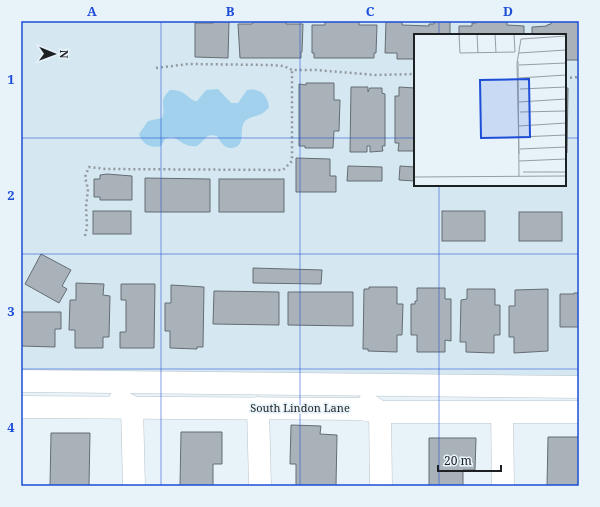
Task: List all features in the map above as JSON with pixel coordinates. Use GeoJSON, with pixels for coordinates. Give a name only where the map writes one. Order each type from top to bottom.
{"type":"FeatureCollection","features":[{"type":"Feature","properties":{"kind":"street","name":"South Lindon Lane"},"geometry":{"type":"LineString","coordinates":[[21,381],[579,387]]}},
{"type":"Feature","properties":{"kind":"street"},"geometry":{"type":"LineString","coordinates":[[67,382],[83,390],[110,397],[132,407],[134,486]]}},
{"type":"Feature","properties":{"kind":"street"},"geometry":{"type":"LineString","coordinates":[[311,385],[324,392],[361,401],[380,412],[382,486]]}},
{"type":"Feature","properties":{"kind":"street"},"geometry":{"type":"LineString","coordinates":[[549,387],[579,397]]}},
{"type":"Feature","properties":{"kind":"street","name":"South Lindon Lane"},"geometry":{"type":"LineString","coordinates":[[21,407],[360,409],[380,412],[579,412]]}},
{"type":"Feature","properties":{"kind":"street"},"geometry":{"type":"LineString","coordinates":[[258,408],[260,486]]}},
{"type":"Feature","properties":{"kind":"street"},"geometry":{"type":"LineString","coordinates":[[502,413],[503,486]]}},
{"type":"Feature","properties":{"kind":"path"},"geometry":{"type":"LineString","coordinates":[[156,68],[188,64],[246,65],[284,66],[292,70],[316,70],[376,75],[414,74]]}},
{"type":"Feature","properties":{"kind":"path"},"geometry":{"type":"LineString","coordinates":[[85,236],[87,227],[86,207],[88,189],[85,177],[89,167],[106,169],[283,170],[292,161],[292,70]]}},
{"type":"Feature","properties":{"kind":"path"},"geometry":{"type":"LineString","coordinates":[[566,78],[579,77]]}},
{"type":"Feature","properties":{"kind":"shaded area"},"geometry":{"type":"Polygon","coordinates":[[[21,21],[579,21],[579,379],[21,371],[21,21]]]}},
{"type":"Feature","properties":{"kind":"water"},"geometry":{"type":"Polygon","coordinates":[[[218,89],[231,103],[238,103],[247,90],[259,91],[265,95],[268,102],[269,107],[266,111],[245,121],[242,128],[240,144],[237,146],[233,148],[227,147],[223,145],[217,136],[213,135],[206,138],[197,146],[186,145],[177,139],[170,138],[165,139],[161,146],[154,147],[147,145],[140,138],[139,134],[148,121],[162,118],[164,110],[163,101],[166,94],[170,90],[176,90],[184,93],[191,99],[197,101],[206,90],[218,89]]]}},
{"type":"Feature","properties":{"kind":"building"},"geometry":{"type":"Polygon","coordinates":[[[213,21],[229,21],[228,58],[195,57],[195,23],[213,23],[213,21]]]}},
{"type":"Feature","properties":{"kind":"building"},"geometry":{"type":"Polygon","coordinates":[[[255,21],[286,21],[286,24],[303,24],[301,58],[240,58],[238,24],[252,24],[255,21]]]}},
{"type":"Feature","properties":{"kind":"building"},"geometry":{"type":"Polygon","coordinates":[[[359,21],[359,25],[377,25],[376,53],[374,53],[374,58],[314,58],[314,53],[312,53],[312,25],[325,25],[325,22],[359,21]]]}},
{"type":"Feature","properties":{"kind":"building"},"geometry":{"type":"Polygon","coordinates":[[[386,21],[402,21],[402,25],[429,26],[429,24],[434,24],[434,21],[450,21],[450,34],[414,34],[414,59],[397,59],[397,53],[385,53],[386,21]]]}},
{"type":"Feature","properties":{"kind":"building"},"geometry":{"type":"Polygon","coordinates":[[[476,21],[507,21],[507,25],[524,26],[524,34],[459,34],[459,26],[472,26],[472,23],[476,23],[476,21]]]}},
{"type":"Feature","properties":{"kind":"building"},"geometry":{"type":"Polygon","coordinates":[[[551,21],[579,21],[579,60],[566,60],[566,34],[532,34],[532,27],[547,26],[551,24],[551,21]]]}},
{"type":"Feature","properties":{"kind":"building"},"geometry":{"type":"Polygon","coordinates":[[[306,83],[334,83],[334,100],[340,100],[339,131],[334,131],[333,148],[305,148],[305,146],[299,146],[299,84],[306,85],[306,83]]]}},
{"type":"Feature","properties":{"kind":"building"},"geometry":{"type":"Polygon","coordinates":[[[351,87],[368,87],[368,92],[370,88],[382,88],[382,93],[385,94],[385,146],[382,146],[383,151],[370,152],[370,146],[367,146],[367,152],[350,152],[351,87]]]}},
{"type":"Feature","properties":{"kind":"building"},"geometry":{"type":"Polygon","coordinates":[[[399,87],[414,88],[414,151],[398,151],[399,143],[395,143],[395,96],[399,96],[399,87]]]}},
{"type":"Feature","properties":{"kind":"building"},"geometry":{"type":"Polygon","coordinates":[[[566,88],[568,88],[567,153],[566,88]]]}},
{"type":"Feature","properties":{"kind":"building"},"geometry":{"type":"Polygon","coordinates":[[[296,158],[330,159],[330,176],[336,176],[336,192],[296,192],[296,158]]]}},
{"type":"Feature","properties":{"kind":"building"},"geometry":{"type":"Polygon","coordinates":[[[348,166],[382,167],[382,181],[347,181],[348,166]]]}},
{"type":"Feature","properties":{"kind":"building"},"geometry":{"type":"Polygon","coordinates":[[[400,166],[414,167],[414,181],[399,180],[400,166]]]}},
{"type":"Feature","properties":{"kind":"building"},"geometry":{"type":"Polygon","coordinates":[[[107,174],[132,176],[132,200],[100,200],[100,197],[94,197],[94,179],[100,179],[100,175],[107,174]]]}},
{"type":"Feature","properties":{"kind":"building"},"geometry":{"type":"Polygon","coordinates":[[[145,178],[210,179],[210,212],[145,212],[145,178]]]}},
{"type":"Feature","properties":{"kind":"building"},"geometry":{"type":"Polygon","coordinates":[[[219,179],[284,179],[284,212],[219,212],[219,179]]]}},
{"type":"Feature","properties":{"kind":"building"},"geometry":{"type":"Polygon","coordinates":[[[93,211],[131,211],[131,234],[93,234],[93,211]]]}},
{"type":"Feature","properties":{"kind":"building"},"geometry":{"type":"Polygon","coordinates":[[[442,211],[485,211],[485,241],[442,241],[442,211]]]}},
{"type":"Feature","properties":{"kind":"building"},"geometry":{"type":"Polygon","coordinates":[[[519,212],[562,212],[562,241],[519,241],[519,212]]]}},
{"type":"Feature","properties":{"kind":"building"},"geometry":{"type":"Polygon","coordinates":[[[41,254],[71,270],[62,286],[67,289],[59,303],[25,284],[41,254]]]}},
{"type":"Feature","properties":{"kind":"building"},"geometry":{"type":"Polygon","coordinates":[[[253,268],[322,270],[321,284],[253,283],[253,268]]]}},
{"type":"Feature","properties":{"kind":"building"},"geometry":{"type":"Polygon","coordinates":[[[76,283],[104,284],[103,295],[110,296],[109,337],[103,337],[103,348],[75,348],[75,330],[69,330],[70,300],[76,300],[76,283]]]}},
{"type":"Feature","properties":{"kind":"building"},"geometry":{"type":"Polygon","coordinates":[[[121,284],[155,284],[154,348],[120,348],[120,332],[126,332],[126,300],[121,300],[121,284]]]}},
{"type":"Feature","properties":{"kind":"building"},"geometry":{"type":"Polygon","coordinates":[[[171,285],[204,287],[203,347],[197,347],[197,349],[170,348],[170,331],[165,331],[165,303],[171,303],[171,285]]]}},
{"type":"Feature","properties":{"kind":"building"},"geometry":{"type":"Polygon","coordinates":[[[369,287],[397,287],[397,304],[403,304],[402,335],[397,335],[397,352],[368,351],[368,349],[363,349],[364,289],[369,289],[369,287]]]}},
{"type":"Feature","properties":{"kind":"building"},"geometry":{"type":"Polygon","coordinates":[[[417,288],[445,288],[445,299],[451,299],[451,341],[445,340],[445,352],[417,352],[417,335],[411,335],[411,304],[415,304],[415,301],[417,301],[417,288]]]}},
{"type":"Feature","properties":{"kind":"building"},"geometry":{"type":"Polygon","coordinates":[[[467,289],[495,289],[495,305],[500,305],[500,335],[494,335],[494,353],[466,352],[466,342],[460,342],[461,300],[467,299],[467,289]]]}},
{"type":"Feature","properties":{"kind":"building"},"geometry":{"type":"Polygon","coordinates":[[[548,289],[548,351],[514,353],[514,337],[509,337],[509,306],[515,306],[515,290],[548,289]]]}},
{"type":"Feature","properties":{"kind":"building"},"geometry":{"type":"Polygon","coordinates":[[[214,291],[279,292],[279,325],[213,324],[214,291]]]}},
{"type":"Feature","properties":{"kind":"building"},"geometry":{"type":"Polygon","coordinates":[[[288,292],[353,292],[353,326],[288,325],[288,292]]]}},
{"type":"Feature","properties":{"kind":"building"},"geometry":{"type":"Polygon","coordinates":[[[579,293],[579,327],[560,327],[560,294],[579,293]]]}},
{"type":"Feature","properties":{"kind":"building"},"geometry":{"type":"Polygon","coordinates":[[[21,312],[61,312],[61,329],[55,329],[55,347],[21,346],[21,312]]]}},
{"type":"Feature","properties":{"kind":"building"},"geometry":{"type":"Polygon","coordinates":[[[291,425],[321,426],[320,434],[337,435],[336,486],[296,486],[296,464],[290,464],[291,425]]]}},
{"type":"Feature","properties":{"kind":"building"},"geometry":{"type":"Polygon","coordinates":[[[181,432],[222,432],[222,464],[213,464],[213,486],[180,486],[181,432]]]}},
{"type":"Feature","properties":{"kind":"building"},"geometry":{"type":"Polygon","coordinates":[[[51,433],[90,433],[89,486],[50,486],[51,433]]]}},
{"type":"Feature","properties":{"kind":"building"},"geometry":{"type":"Polygon","coordinates":[[[548,437],[579,437],[579,486],[547,486],[548,437]]]}},
{"type":"Feature","properties":{"kind":"building"},"geometry":{"type":"Polygon","coordinates":[[[429,438],[476,438],[475,470],[463,470],[463,486],[429,486],[429,438]]]}}]}
